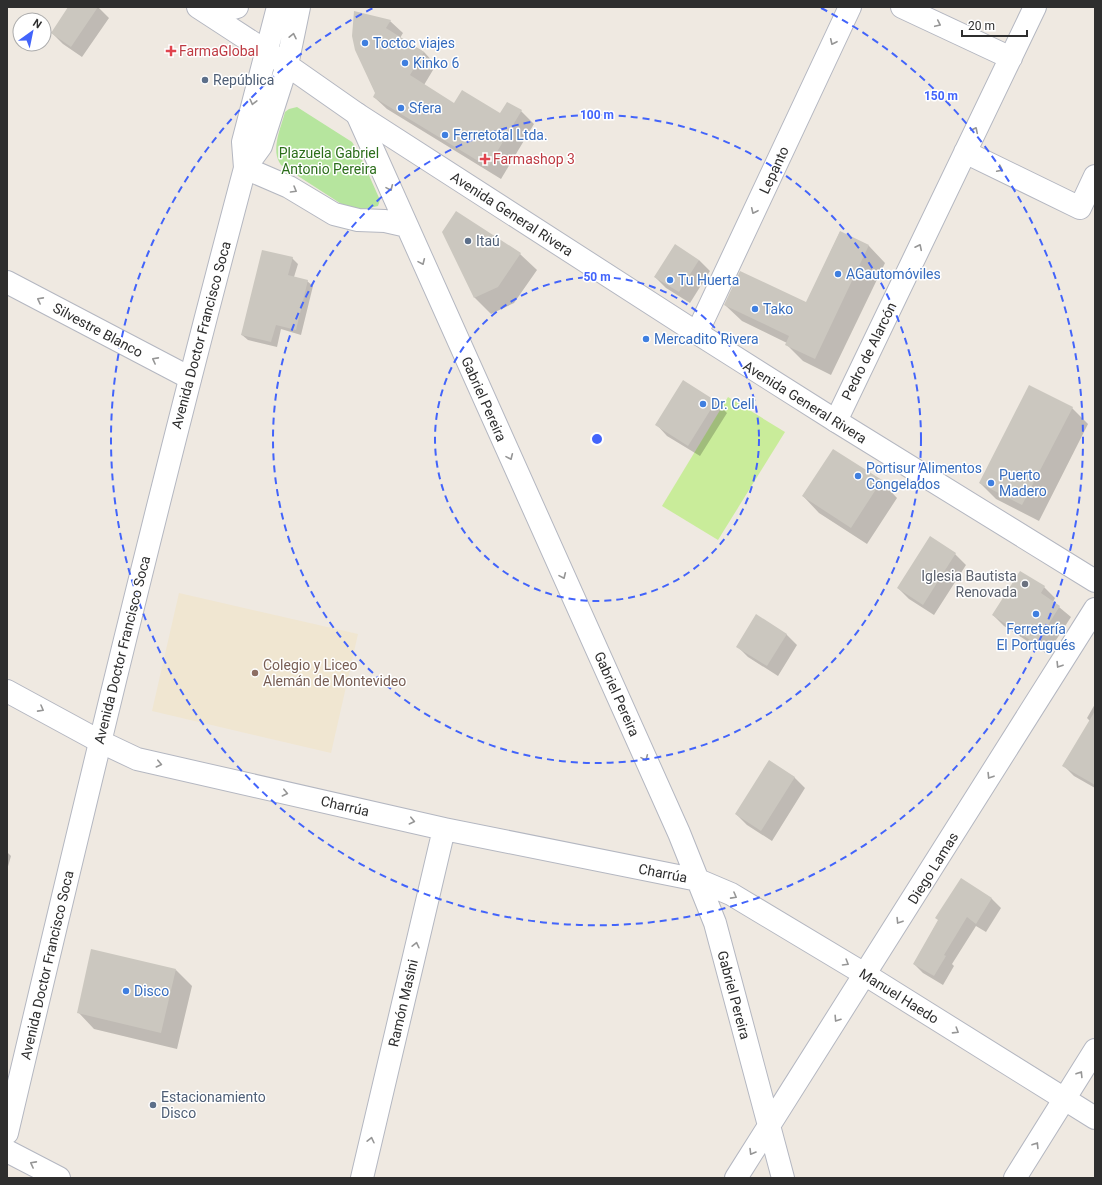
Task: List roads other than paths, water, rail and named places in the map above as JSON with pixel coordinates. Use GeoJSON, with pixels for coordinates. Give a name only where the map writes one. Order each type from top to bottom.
{"type":"FeatureCollection","features":[{"type":"Feature","properties":{"kind":"street"},"geometry":{"type":"LineString","coordinates":[[204,11],[237,7]]}},
{"type":"Feature","properties":{"kind":"street","name":"Avenida Doctor Francisco Soca"},"geometry":{"type":"LineString","coordinates":[[7,1133],[99,741],[190,378],[245,168],[243,142],[278,7]]}},
{"type":"Feature","properties":{"kind":"street","name":"Avenida Doctor Francisco Soca"},"geometry":{"type":"LineString","coordinates":[[245,168],[261,146],[287,65],[300,7]]}},
{"type":"Feature","properties":{"kind":"street","name":"Lepanto"},"geometry":{"type":"LineString","coordinates":[[697,333],[850,7]]}},
{"type":"Feature","properties":{"kind":"street"},"geometry":{"type":"LineString","coordinates":[[902,7],[1011,58]]}},
{"type":"Feature","properties":{"kind":"street","name":"Pedro de Alarcón"},"geometry":{"type":"LineString","coordinates":[[836,421],[1035,7]]}},
{"type":"Feature","properties":{"kind":"street","name":"Avenida General Rivera"},"geometry":{"type":"LineString","coordinates":[[204,11],[287,65],[356,114],[697,333],[1095,581]]}},
{"type":"Feature","properties":{"kind":"street","name":"Gabriel Pereira"},"geometry":{"type":"LineString","coordinates":[[356,114],[716,922],[783,1178]]}},
{"type":"Feature","properties":{"kind":"street"},"geometry":{"type":"LineString","coordinates":[[965,152],[1080,208],[1095,176]]}},
{"type":"Feature","properties":{"kind":"street"},"geometry":{"type":"LineString","coordinates":[[245,168],[289,187],[334,214],[358,220],[385,221],[406,226]]}},
{"type":"Feature","properties":{"kind":"street","name":"Silvestre Blanco"},"geometry":{"type":"LineString","coordinates":[[10,291],[190,378]]}},
{"type":"Feature","properties":{"kind":"street","name":"Diego Lamas"},"geometry":{"type":"LineString","coordinates":[[736,1178],[768,1125],[866,975],[1095,609]]}},
{"type":"Feature","properties":{"kind":"street","name":"Charrúa"},"geometry":{"type":"LineString","coordinates":[[7,690],[99,741],[137,759],[444,829],[698,880]]}},
{"type":"Feature","properties":{"kind":"street","name":"Ramón Masini"},"geometry":{"type":"LineString","coordinates":[[362,1178],[444,829]]}},
{"type":"Feature","properties":{"kind":"street","name":"Manuel Haedo"},"geometry":{"type":"LineString","coordinates":[[698,880],[731,894],[866,975],[1095,1118]]}},
{"type":"Feature","properties":{"kind":"street"},"geometry":{"type":"LineString","coordinates":[[1015,1178],[1095,1050]]}},
{"type":"Feature","properties":{"kind":"street"},"geometry":{"type":"LineString","coordinates":[[7,1151],[59,1178]]}},
{"type":"Feature","properties":{"kind":"place","name":"Toctoc viajes"},"geometry":{"type":"Point","coordinates":[365,43]}},
{"type":"Feature","properties":{"kind":"place","name":"FarmaGlobal"},"geometry":{"type":"Point","coordinates":[171,51]}},
{"type":"Feature","properties":{"kind":"place","name":"Kinko 6"},"geometry":{"type":"Point","coordinates":[405,63]}},
{"type":"Feature","properties":{"kind":"place","name":"República"},"geometry":{"type":"Point","coordinates":[205,80]}},
{"type":"Feature","properties":{"kind":"place","name":"Sfera"},"geometry":{"type":"Point","coordinates":[401,108]}},
{"type":"Feature","properties":{"kind":"place","name":"Ferretotal Ltda."},"geometry":{"type":"Point","coordinates":[445,135]}},
{"type":"Feature","properties":{"kind":"place","name":"Farmashop 3"},"geometry":{"type":"Point","coordinates":[485,159]}},
{"type":"Feature","properties":{"kind":"place","name":"Itaú"},"geometry":{"type":"Point","coordinates":[468,241]}},
{"type":"Feature","properties":{"kind":"place","name":"AGautomóviles"},"geometry":{"type":"Point","coordinates":[838,274]}},
{"type":"Feature","properties":{"kind":"place","name":"Tu Huerta"},"geometry":{"type":"Point","coordinates":[670,280]}},
{"type":"Feature","properties":{"kind":"place","name":"Tako"},"geometry":{"type":"Point","coordinates":[755,309]}},
{"type":"Feature","properties":{"kind":"place","name":"Mercadito Rivera"},"geometry":{"type":"Point","coordinates":[646,339]}},
{"type":"Feature","properties":{"kind":"place","name":"Dr. Cell"},"geometry":{"type":"Point","coordinates":[703,404]}},
{"type":"Feature","properties":{"kind":"place","name":"Portisur Alimentos Congelados"},"geometry":{"type":"Point","coordinates":[858,476]}},
{"type":"Feature","properties":{"kind":"place","name":"Puerto Madero"},"geometry":{"type":"Point","coordinates":[991,483]}},
{"type":"Feature","properties":{"kind":"place","name":"Iglesia Bautista Renovada"},"geometry":{"type":"Point","coordinates":[1025,584]}},
{"type":"Feature","properties":{"kind":"place","name":"Ferretería El Portugués"},"geometry":{"type":"Point","coordinates":[1036,614]}},
{"type":"Feature","properties":{"kind":"place","name":"Colegio y Liceo Alemán de Montevideo"},"geometry":{"type":"Point","coordinates":[255,673]}},
{"type":"Feature","properties":{"kind":"place","name":"Disco"},"geometry":{"type":"Point","coordinates":[126,991]}},
{"type":"Feature","properties":{"kind":"place","name":"Estacionamiento Disco"},"geometry":{"type":"Point","coordinates":[153,1105]}},
{"type":"Feature","properties":{"kind":"park label","name":"Plazuela Gabriel Antonio Pereira"},"geometry":{"type":"Point","coordinates":[329,162]}}]}
